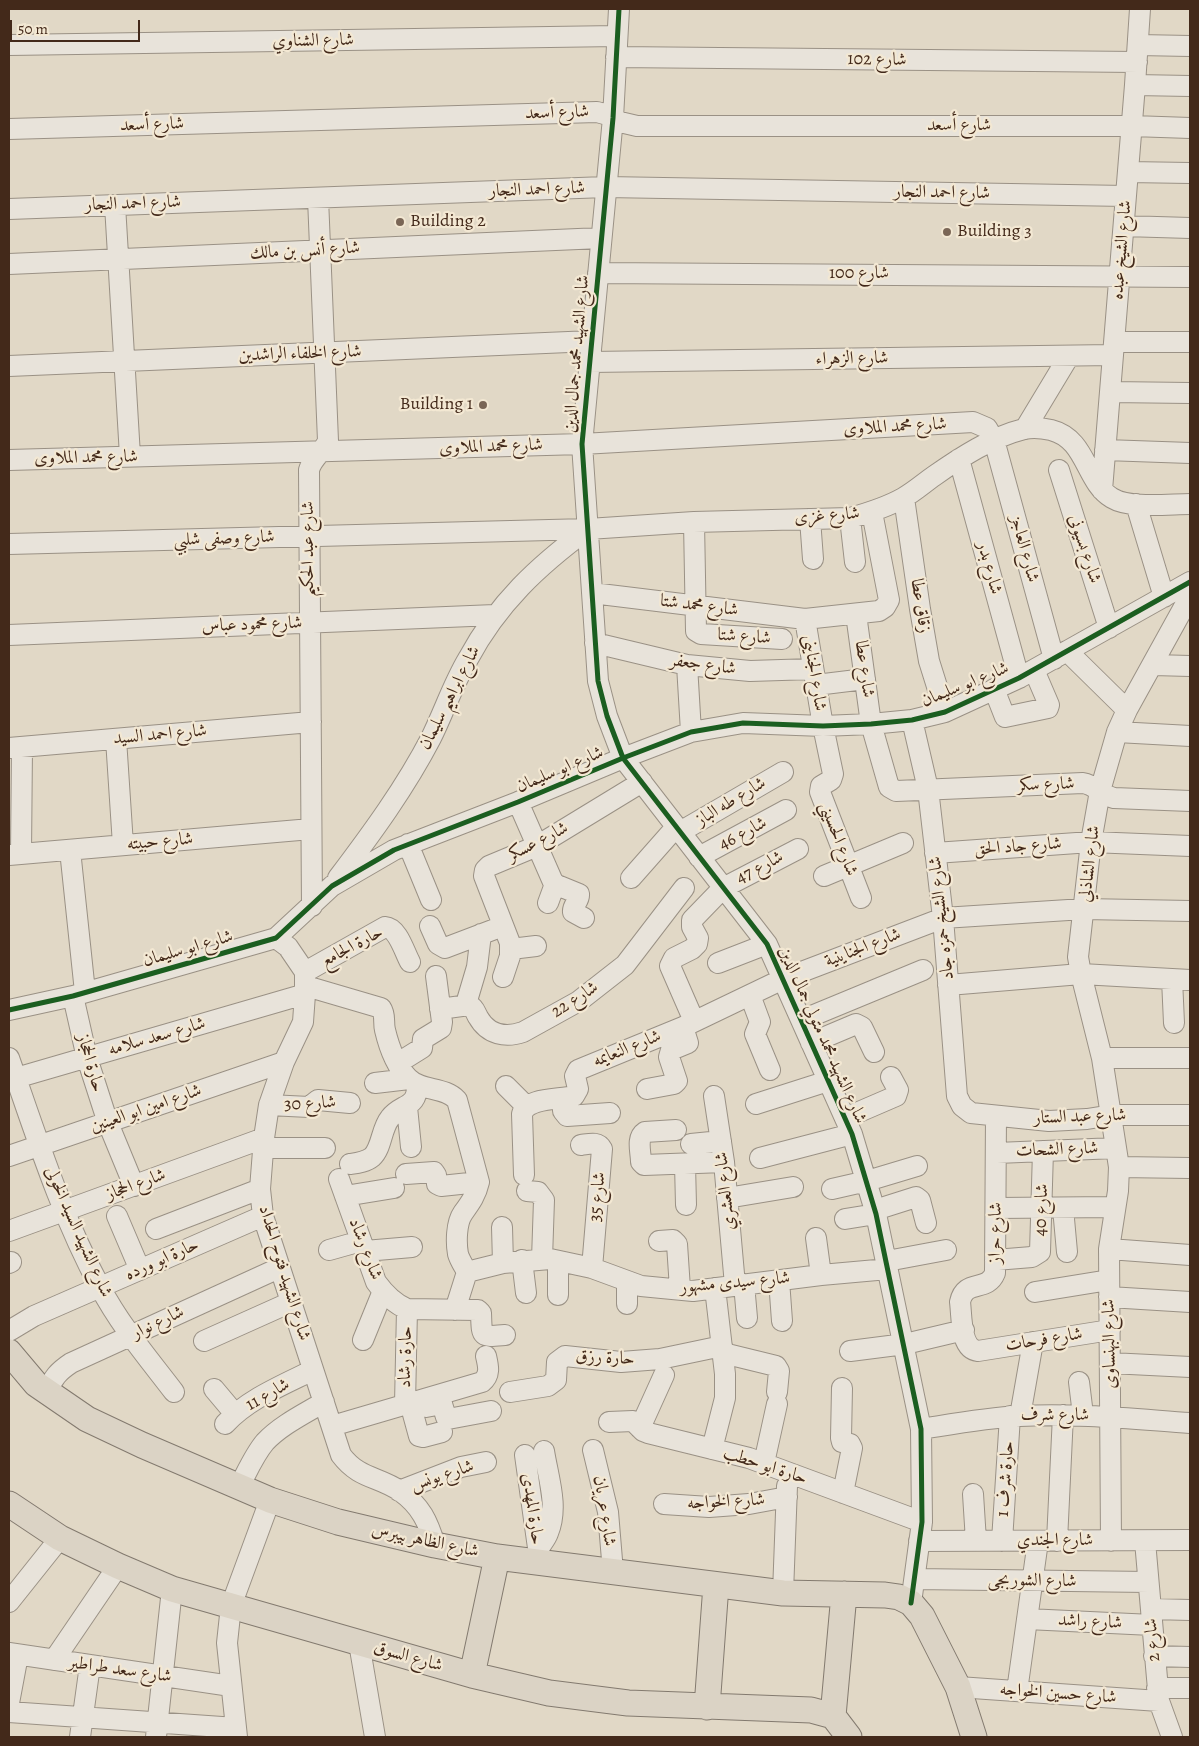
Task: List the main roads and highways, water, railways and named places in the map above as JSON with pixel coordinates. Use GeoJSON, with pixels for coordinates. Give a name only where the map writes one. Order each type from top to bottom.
{"type":"FeatureCollection","features":[{"type":"Feature","properties":{"kind":"main road","name":"شارع الظاهر بيبرس"},"geometry":{"type":"LineString","coordinates":[[9,1352],[36,1384],[87,1419],[142,1445],[270,1500],[338,1522],[435,1545],[497,1557],[539,1556],[613,1572],[783,1593],[886,1595],[899,1597],[912,1603],[922,1616],[958,1687],[974,1737]]}},
{"type":"Feature","properties":{"kind":"main road","name":"شارع السوق"},"geometry":{"type":"LineString","coordinates":[[9,1504],[60,1538],[172,1589],[472,1675],[549,1693],[628,1703],[811,1710],[833,1716]]}},
{"type":"Feature","properties":{"kind":"main road"},"geometry":{"type":"LineString","coordinates":[[472,1675],[497,1557]]}},
{"type":"Feature","properties":{"kind":"main road"},"geometry":{"type":"LineString","coordinates":[[707,1707],[716,1585]]}},
{"type":"Feature","properties":{"kind":"main road"},"geometry":{"type":"LineString","coordinates":[[844,1594],[833,1716],[849,1737]]}},
{"type":"Feature","properties":{"kind":"place","name":"Building 2"},"geometry":{"type":"Point","coordinates":[400,222]}},
{"type":"Feature","properties":{"kind":"place","name":"Building 3"},"geometry":{"type":"Point","coordinates":[947,232]}},
{"type":"Feature","properties":{"kind":"place","name":"Building 1"},"geometry":{"type":"Point","coordinates":[483,405]}}]}
